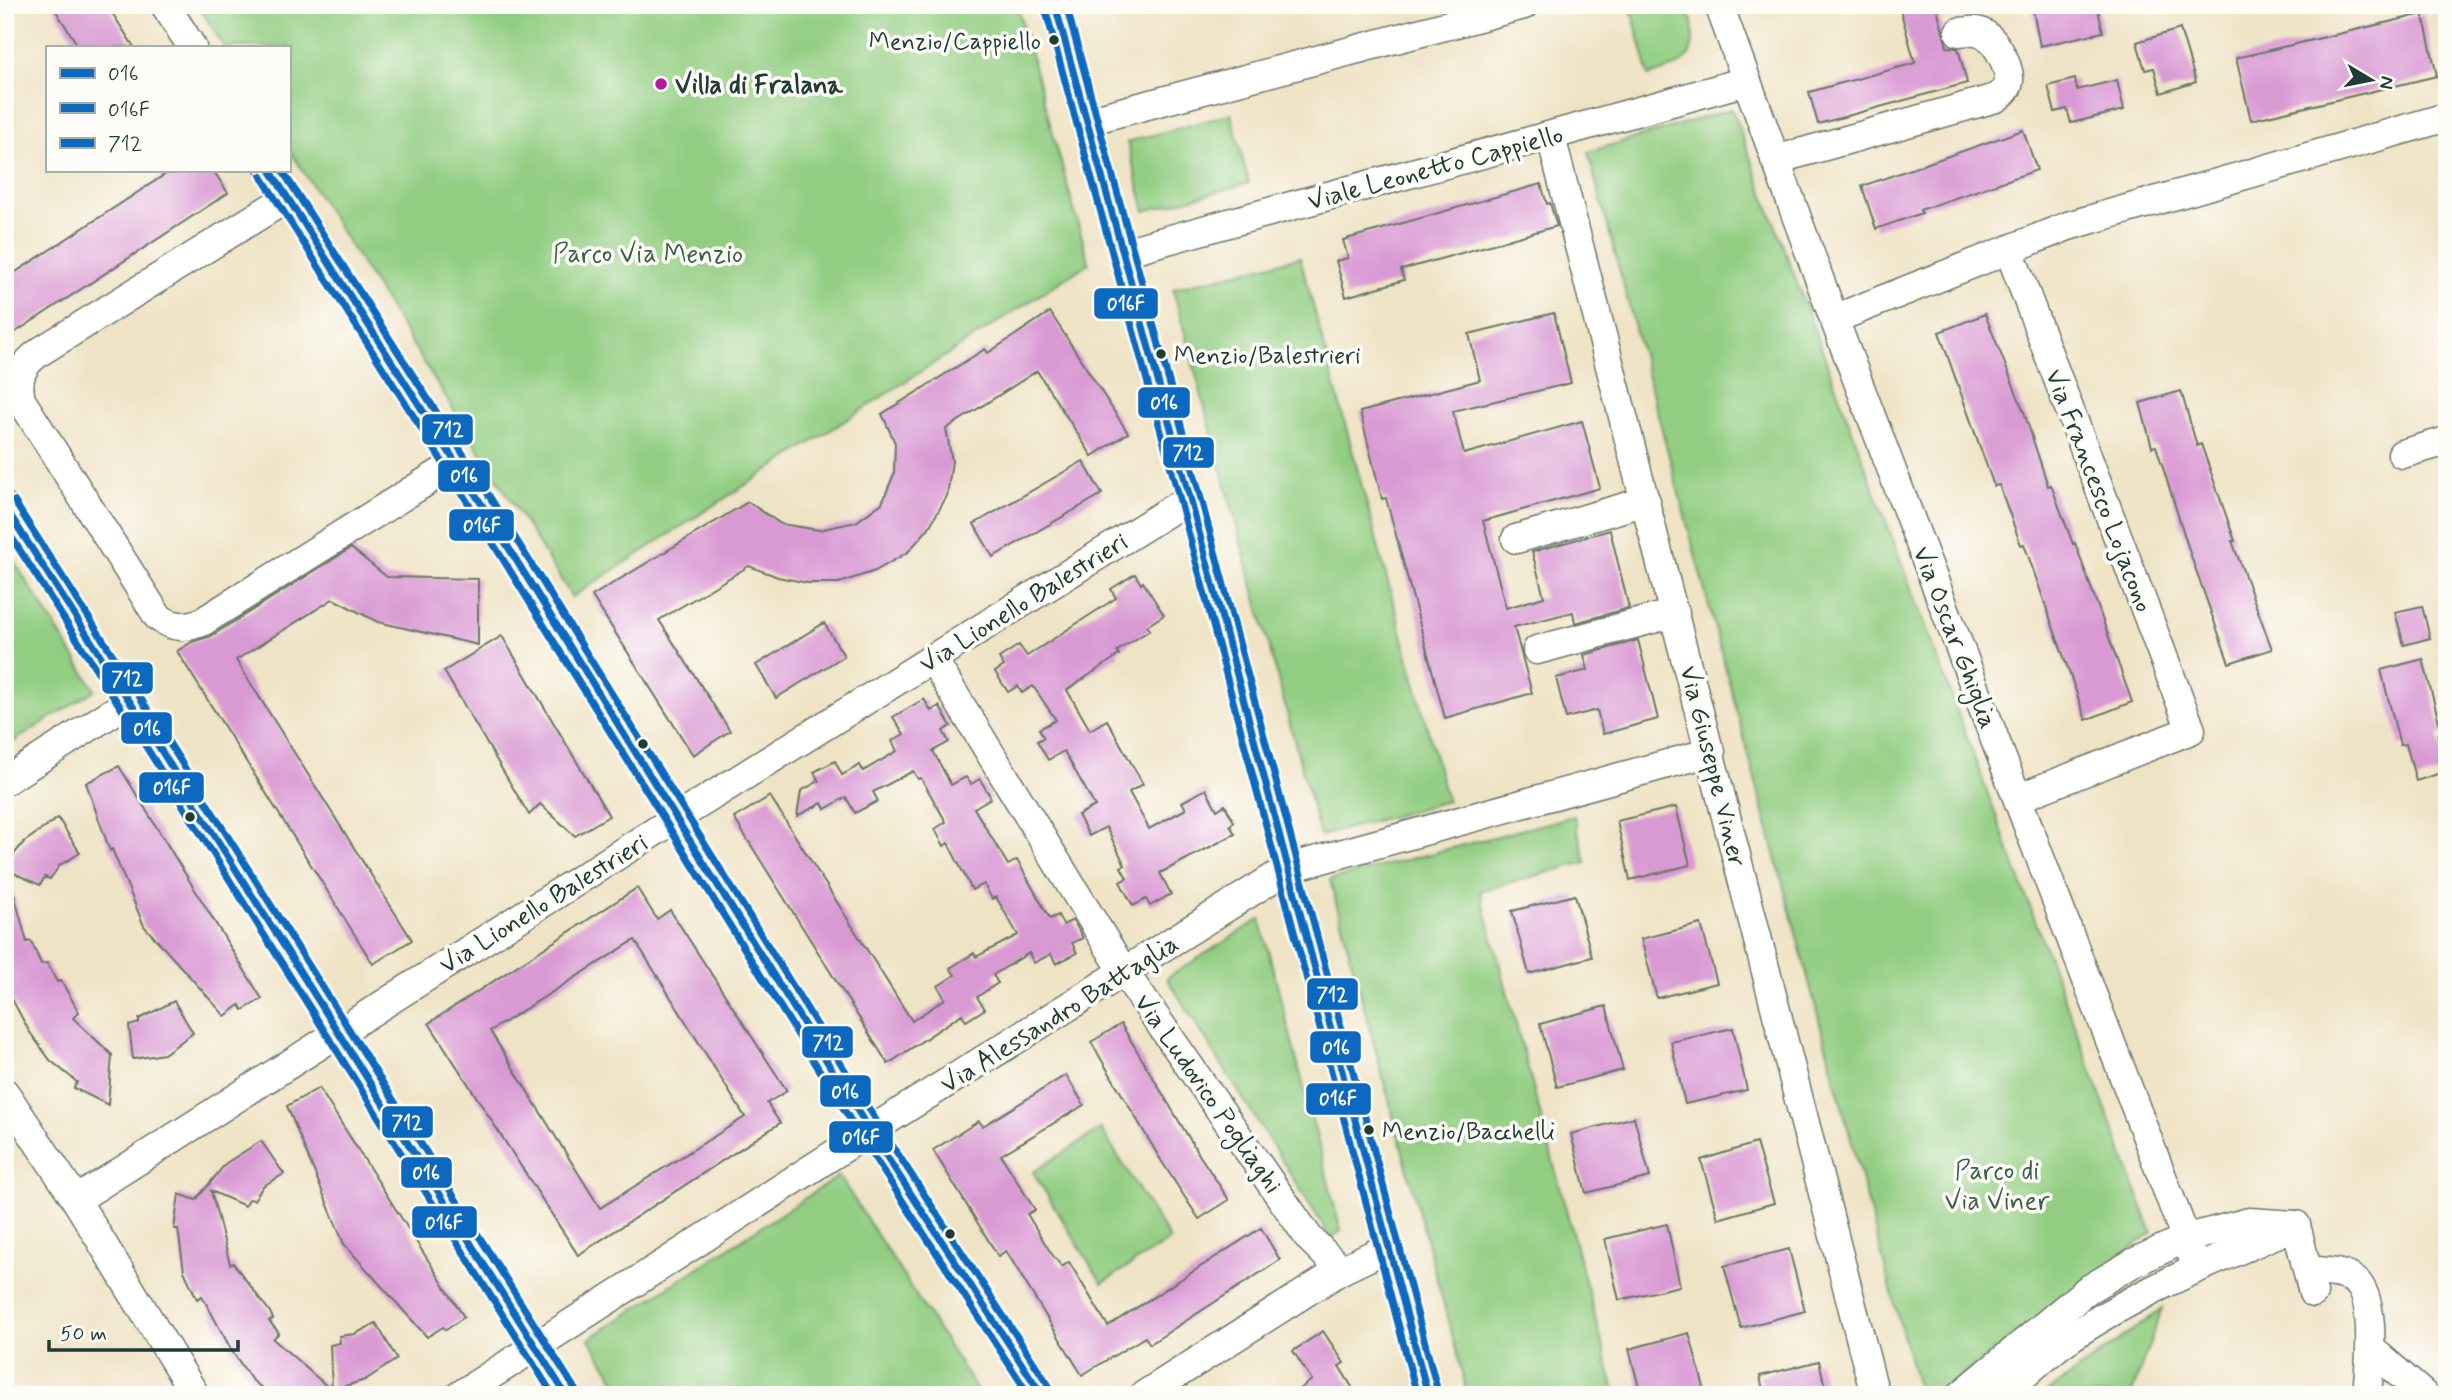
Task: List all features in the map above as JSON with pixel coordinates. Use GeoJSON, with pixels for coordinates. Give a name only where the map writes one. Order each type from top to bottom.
{"type":"FeatureCollection","features":[{"type":"Feature","properties":{"kind":"street"},"geometry":{"type":"LineString","coordinates":[[165,5],[191,46]]}},
{"type":"Feature","properties":{"kind":"street"},"geometry":{"type":"LineString","coordinates":[[1055,5],[1124,252],[1428,1395]]}},
{"type":"Feature","properties":{"kind":"street"},"geometry":{"type":"LineString","coordinates":[[1087,121],[1524,5]]}},
{"type":"Feature","properties":{"kind":"street","name":"Via Oscar Ghiglia"},"geometry":{"type":"LineString","coordinates":[[1719,5],[1834,319],[2197,1268]]}},
{"type":"Feature","properties":{"kind":"street"},"geometry":{"type":"LineString","coordinates":[[1775,160],[1996,99],[2006,91],[2009,80],[2004,61],[1993,39],[1978,31],[1959,33]]}},
{"type":"Feature","properties":{"kind":"street","name":"Viale Leonetto Cappiello"},"geometry":{"type":"LineString","coordinates":[[1124,252],[1304,201],[1551,137],[1746,81]]}},
{"type":"Feature","properties":{"kind":"street"},"geometry":{"type":"LineString","coordinates":[[1834,319],[2068,226],[2447,117]]}},
{"type":"Feature","properties":{"kind":"street","name":"Via Giuseppe Viner"},"geometry":{"type":"LineString","coordinates":[[1551,137],[1875,1395]]}},
{"type":"Feature","properties":{"kind":"street"},"geometry":{"type":"LineString","coordinates":[[271,172],[456,463],[870,1131],[1042,1395]]}},
{"type":"Feature","properties":{"kind":"street"},"geometry":{"type":"LineString","coordinates":[[287,198],[41,351],[29,359],[21,371],[18,386],[21,400],[87,508],[158,617],[167,624],[189,627],[202,622],[456,463]]}},
{"type":"Feature","properties":{"kind":"street","name":"Via Francesco Lojacono"},"geometry":{"type":"LineString","coordinates":[[2009,250],[2191,730],[2018,798]]}},
{"type":"Feature","properties":{"kind":"street"},"geometry":{"type":"LineString","coordinates":[[2402,454],[2447,441]]}},
{"type":"Feature","properties":{"kind":"street","name":"Via Lionello Balestrieri"},"geometry":{"type":"LineString","coordinates":[[76,1200],[676,819],[1190,498]]}},
{"type":"Feature","properties":{"kind":"street"},"geometry":{"type":"LineString","coordinates":[[1516,539],[1646,501]]}},
{"type":"Feature","properties":{"kind":"street"},"geometry":{"type":"LineString","coordinates":[[5,507],[566,1395]]}},
{"type":"Feature","properties":{"kind":"street"},"geometry":{"type":"LineString","coordinates":[[1538,650],[1675,613]]}},
{"type":"Feature","properties":{"kind":"street","name":"Via Ludovico Pogliaghi"},"geometry":{"type":"LineString","coordinates":[[932,658],[1124,972],[1310,1238],[1341,1269]]}},
{"type":"Feature","properties":{"kind":"street"},"geometry":{"type":"LineString","coordinates":[[5,781],[130,701]]}},
{"type":"Feature","properties":{"kind":"street","name":"Via Alessandro Battaglia"},"geometry":{"type":"LineString","coordinates":[[460,1395],[870,1131],[1289,868],[1711,752]]}},
{"type":"Feature","properties":{"kind":"street"},"geometry":{"type":"LineString","coordinates":[[5,1093],[76,1200],[195,1395]]}},
{"type":"Feature","properties":{"kind":"street"},"geometry":{"type":"LineString","coordinates":[[1961,1395],[2087,1290],[2133,1263],[2184,1239],[2249,1222],[2296,1225]]}},
{"type":"Feature","properties":{"kind":"street"},"geometry":{"type":"LineString","coordinates":[[2002,1395],[2062,1343],[2108,1314],[2197,1268],[2296,1225]]}},
{"type":"Feature","properties":{"kind":"street"},"geometry":{"type":"LineString","coordinates":[[2296,1225],[2311,1282],[2334,1272],[2354,1279],[2365,1292],[2371,1349],[2367,1395]]}},
{"type":"Feature","properties":{"kind":"street"},"geometry":{"type":"LineString","coordinates":[[1144,1395],[1341,1269],[1389,1247]]}},
{"type":"Feature","properties":{"kind":"street"},"geometry":{"type":"LineString","coordinates":[[2371,1349],[2424,1395]]}},
{"type":"Feature","properties":{"kind":"green space","name":"Parco Via Menzio"},"geometry":{"type":"Polygon","coordinates":[[[198,5],[1017,5],[1089,263],[572,597],[290,151],[290,46],[223,46],[198,5]]]}},
{"type":"Feature","properties":{"kind":"green space"},"geometry":{"type":"Polygon","coordinates":[[[1641,5],[1678,5],[1692,20],[1692,45],[1686,59],[1672,68],[1649,76],[1631,8],[1641,5]]]}},
{"type":"Feature","properties":{"kind":"green space","name":"Parco di Via Viner"},"geometry":{"type":"Polygon","coordinates":[[[1732,109],[2152,1233],[1935,1395],[1919,1395],[1588,152],[1732,109]]]}},
{"type":"Feature","properties":{"kind":"green space"},"geometry":{"type":"Polygon","coordinates":[[[1231,114],[1249,183],[1145,211],[1127,142],[1231,114]]]}},
{"type":"Feature","properties":{"kind":"green space"},"geometry":{"type":"Polygon","coordinates":[[[1300,257],[1447,801],[1320,836],[1173,289],[1300,257]]]}},
{"type":"Feature","properties":{"kind":"green space"},"geometry":{"type":"Polygon","coordinates":[[[5,547],[95,690],[5,747],[5,547]]]}},
{"type":"Feature","properties":{"kind":"green space"},"geometry":{"type":"Polygon","coordinates":[[[1574,816],[1586,862],[1480,891],[1616,1395],[1468,1395],[1330,880],[1574,816]]]}},
{"type":"Feature","properties":{"kind":"green space"},"geometry":{"type":"Polygon","coordinates":[[[1260,919],[1341,1231],[1331,1238],[1167,978],[1260,919]]]}},
{"type":"Feature","properties":{"kind":"green space"},"geometry":{"type":"Polygon","coordinates":[[[1101,1129],[1170,1240],[1102,1283],[1033,1172],[1101,1129]]]}},
{"type":"Feature","properties":{"kind":"green space"},"geometry":{"type":"Polygon","coordinates":[[[839,1176],[980,1395],[625,1395],[589,1339],[839,1176]]]}},
{"type":"Feature","properties":{"kind":"green space"},"geometry":{"type":"Polygon","coordinates":[[[2162,1309],[2131,1395],[2044,1395],[2052,1389],[2162,1309]]]}},
{"type":"Feature","properties":{"kind":"building"},"geometry":{"type":"Polygon","coordinates":[[[52,5],[107,5],[133,46],[78,46],[52,5]]]}},
{"type":"Feature","properties":{"kind":"building"},"geometry":{"type":"Polygon","coordinates":[[[1899,5],[1936,5],[1947,47],[1958,48],[1967,83],[1818,124],[1809,92],[1915,63],[1899,5]]]}},
{"type":"Feature","properties":{"kind":"building"},"geometry":{"type":"Polygon","coordinates":[[[2032,5],[2097,5],[2103,32],[2040,46],[2032,5]]]}},
{"type":"Feature","properties":{"kind":"building"},"geometry":{"type":"Polygon","coordinates":[[[2423,14],[2437,76],[2251,120],[2236,58],[2423,14]]]}},
{"type":"Feature","properties":{"kind":"building"},"geometry":{"type":"Polygon","coordinates":[[[2180,29],[2196,82],[2161,93],[2154,68],[2145,70],[2137,42],[2180,29]]]}},
{"type":"Feature","properties":{"kind":"building"},"geometry":{"type":"Polygon","coordinates":[[[2075,79],[2077,90],[2117,80],[2124,110],[2071,123],[2067,109],[2055,112],[2048,86],[2075,79]]]}},
{"type":"Feature","properties":{"kind":"building"},"geometry":{"type":"Polygon","coordinates":[[[2023,130],[2037,170],[1920,210],[1922,213],[1876,229],[1862,186],[2023,130]]]}},
{"type":"Feature","properties":{"kind":"building"},"geometry":{"type":"Polygon","coordinates":[[[169,172],[214,172],[228,193],[5,339],[5,279],[169,172]]]}},
{"type":"Feature","properties":{"kind":"building"},"geometry":{"type":"Polygon","coordinates":[[[1541,184],[1557,226],[1401,270],[1404,280],[1346,297],[1336,261],[1348,258],[1343,240],[1541,184]]]}},
{"type":"Feature","properties":{"kind":"building"},"geometry":{"type":"Polygon","coordinates":[[[1050,312],[1128,433],[1092,456],[1037,371],[946,429],[952,461],[947,496],[928,529],[908,552],[875,571],[839,583],[808,583],[778,577],[749,566],[659,620],[730,731],[693,755],[592,596],[748,502],[781,524],[819,530],[856,522],[882,503],[894,474],[895,443],[882,414],[985,349],[988,353],[1050,312]]]}},
{"type":"Feature","properties":{"kind":"building"},"geometry":{"type":"Polygon","coordinates":[[[1554,313],[1571,383],[1453,411],[1464,454],[1582,421],[1600,488],[1483,521],[1506,608],[1544,597],[1532,552],[1610,530],[1629,608],[1575,623],[1573,612],[1514,627],[1532,693],[1445,718],[1360,412],[1480,380],[1469,334],[1554,313]]]}},
{"type":"Feature","properties":{"kind":"building"},"geometry":{"type":"Polygon","coordinates":[[[1985,314],[2024,412],[2048,486],[2051,485],[2073,544],[2075,543],[2132,702],[2086,720],[2024,544],[2021,545],[1999,485],[1994,486],[1939,332],[1985,314]]]}},
{"type":"Feature","properties":{"kind":"building"},"geometry":{"type":"Polygon","coordinates":[[[2181,391],[2197,446],[2201,444],[2235,541],[2232,541],[2272,649],[2229,663],[2156,446],[2152,447],[2140,403],[2181,391]]]}},
{"type":"Feature","properties":{"kind":"building"},"geometry":{"type":"Polygon","coordinates":[[[1083,461],[1102,494],[993,557],[974,524],[1083,461]]]}},
{"type":"Feature","properties":{"kind":"building"},"geometry":{"type":"Polygon","coordinates":[[[351,548],[387,577],[478,579],[478,645],[378,622],[333,599],[236,660],[412,940],[373,964],[177,651],[192,642],[211,636],[351,548]]]}},
{"type":"Feature","properties":{"kind":"building"},"geometry":{"type":"Polygon","coordinates":[[[1135,574],[1164,615],[1147,626],[1150,630],[1117,651],[1119,655],[1067,690],[1090,730],[1107,720],[1143,784],[1129,792],[1149,829],[1186,809],[1182,802],[1206,789],[1217,810],[1225,805],[1234,822],[1230,825],[1235,834],[1160,873],[1171,894],[1150,906],[1146,899],[1133,906],[1120,882],[1127,878],[1121,867],[1125,865],[1106,827],[1089,836],[1078,815],[1095,806],[1064,751],[1048,760],[1037,741],[1044,738],[1039,729],[1056,720],[1033,686],[1022,693],[1018,686],[1008,692],[995,672],[1004,666],[999,658],[1019,645],[1027,656],[1116,598],[1111,589],[1135,574]]]}},
{"type":"Feature","properties":{"kind":"building"},"geometry":{"type":"Polygon","coordinates":[[[2422,606],[2430,638],[2404,645],[2395,612],[2422,606]]]}},
{"type":"Feature","properties":{"kind":"building"},"geometry":{"type":"Polygon","coordinates":[[[824,623],[844,656],[776,698],[756,665],[824,623]]]}},
{"type":"Feature","properties":{"kind":"building"},"geometry":{"type":"Polygon","coordinates":[[[502,636],[609,816],[575,836],[540,804],[529,815],[444,671],[502,636]]]}},
{"type":"Feature","properties":{"kind":"building"},"geometry":{"type":"Polygon","coordinates":[[[1638,640],[1658,719],[1603,734],[1597,710],[1566,718],[1556,678],[1588,670],[1584,655],[1638,640]]]}},
{"type":"Feature","properties":{"kind":"building"},"geometry":{"type":"Polygon","coordinates":[[[2423,659],[2442,734],[2438,735],[2447,771],[2416,781],[2406,744],[2400,745],[2381,670],[2423,659]]]}},
{"type":"Feature","properties":{"kind":"building"},"geometry":{"type":"Polygon","coordinates":[[[924,699],[931,711],[939,706],[951,726],[943,731],[949,742],[933,751],[951,785],[966,777],[971,784],[980,779],[991,798],[974,808],[1008,865],[1017,860],[1050,919],[1058,915],[1063,925],[1073,920],[1083,938],[1072,943],[1077,953],[1056,964],[1051,954],[1034,963],[1029,953],[993,975],[998,983],[977,997],[985,1009],[966,1021],[962,1014],[888,1064],[734,818],[770,796],[912,1021],[945,999],[938,986],[955,975],[950,968],[974,953],[976,957],[1018,935],[996,897],[992,899],[984,884],[972,890],[948,843],[944,846],[935,829],[946,822],[921,778],[918,779],[913,771],[873,792],[878,801],[855,813],[846,797],[825,809],[822,803],[797,816],[801,791],[819,781],[814,772],[835,761],[842,775],[860,765],[863,771],[897,751],[892,741],[904,734],[893,717],[924,699]]]}},
{"type":"Feature","properties":{"kind":"building"},"geometry":{"type":"Polygon","coordinates":[[[119,766],[262,999],[243,1010],[240,1005],[225,1016],[144,926],[112,849],[110,851],[86,783],[119,766]]]}},
{"type":"Feature","properties":{"kind":"building"},"geometry":{"type":"Polygon","coordinates":[[[1676,807],[1690,865],[1630,880],[1617,821],[1676,807]]]}},
{"type":"Feature","properties":{"kind":"building"},"geometry":{"type":"Polygon","coordinates":[[[58,818],[80,853],[60,865],[50,879],[45,877],[40,885],[5,869],[5,865],[24,842],[58,818]]]}},
{"type":"Feature","properties":{"kind":"building"},"geometry":{"type":"Polygon","coordinates":[[[5,887],[12,887],[27,942],[31,941],[41,964],[47,963],[57,982],[61,981],[79,1012],[73,1018],[112,1055],[108,1105],[74,1088],[77,1082],[50,1060],[29,1031],[5,986],[5,887]]]}},
{"type":"Feature","properties":{"kind":"building"},"geometry":{"type":"Polygon","coordinates":[[[637,888],[657,919],[670,910],[787,1091],[767,1103],[780,1123],[578,1255],[429,1023],[637,888]],[[635,940],[490,1031],[600,1208],[745,1117],[635,940]]]}},
{"type":"Feature","properties":{"kind":"building"},"geometry":{"type":"Polygon","coordinates":[[[1575,895],[1592,957],[1529,974],[1512,911],[1575,895]]]}},
{"type":"Feature","properties":{"kind":"building"},"geometry":{"type":"Polygon","coordinates":[[[1701,924],[1717,983],[1657,998],[1641,939],[1701,924]]]}},
{"type":"Feature","properties":{"kind":"building"},"geometry":{"type":"Polygon","coordinates":[[[174,1001],[193,1033],[164,1054],[133,1059],[129,1026],[139,1023],[139,1019],[174,1001]]]}},
{"type":"Feature","properties":{"kind":"building"},"geometry":{"type":"Polygon","coordinates":[[[1606,1006],[1623,1070],[1557,1087],[1540,1024],[1606,1006]]]}},
{"type":"Feature","properties":{"kind":"building"},"geometry":{"type":"Polygon","coordinates":[[[1121,1024],[1229,1200],[1199,1219],[1091,1042],[1121,1024]]]}},
{"type":"Feature","properties":{"kind":"building"},"geometry":{"type":"Polygon","coordinates":[[[1733,1028],[1747,1090],[1685,1104],[1671,1042],[1733,1028]]]}},
{"type":"Feature","properties":{"kind":"building"},"geometry":{"type":"Polygon","coordinates":[[[1066,1075],[1084,1105],[1001,1155],[1035,1210],[1027,1214],[1051,1253],[1062,1267],[1069,1262],[1108,1326],[1261,1228],[1280,1260],[1150,1344],[1145,1337],[1082,1375],[1006,1251],[998,1256],[933,1150],[979,1121],[983,1126],[1066,1075]]]}},
{"type":"Feature","properties":{"kind":"building"},"geometry":{"type":"Polygon","coordinates":[[[319,1088],[464,1317],[446,1330],[443,1327],[427,1337],[344,1244],[287,1106],[319,1088]]]}},
{"type":"Feature","properties":{"kind":"building"},"geometry":{"type":"Polygon","coordinates":[[[1634,1117],[1650,1177],[1586,1193],[1571,1134],[1634,1117]]]}},
{"type":"Feature","properties":{"kind":"building"},"geometry":{"type":"Polygon","coordinates":[[[261,1141],[284,1174],[263,1186],[254,1200],[249,1199],[245,1206],[211,1191],[230,1264],[233,1263],[270,1312],[273,1319],[269,1321],[279,1333],[273,1339],[337,1395],[270,1395],[251,1379],[232,1351],[202,1296],[197,1299],[184,1271],[178,1229],[174,1229],[179,1194],[196,1200],[226,1163],[261,1141]]]}},
{"type":"Feature","properties":{"kind":"building"},"geometry":{"type":"Polygon","coordinates":[[[1756,1143],[1774,1203],[1718,1219],[1701,1160],[1756,1143]]]}},
{"type":"Feature","properties":{"kind":"building"},"geometry":{"type":"Polygon","coordinates":[[[1667,1224],[1680,1286],[1619,1300],[1605,1239],[1667,1224]]]}},
{"type":"Feature","properties":{"kind":"building"},"geometry":{"type":"Polygon","coordinates":[[[1789,1249],[1805,1311],[1741,1328],[1724,1266],[1789,1249]]]}},
{"type":"Feature","properties":{"kind":"building"},"geometry":{"type":"Polygon","coordinates":[[[376,1323],[397,1359],[365,1380],[332,1390],[330,1345],[340,1343],[339,1336],[355,1334],[376,1323]]]}},
{"type":"Feature","properties":{"kind":"building"},"geometry":{"type":"Polygon","coordinates":[[[1323,1331],[1344,1363],[1339,1366],[1357,1395],[1291,1395],[1312,1380],[1293,1351],[1323,1331]]]}},
{"type":"Feature","properties":{"kind":"building"},"geometry":{"type":"Polygon","coordinates":[[[1689,1333],[1706,1395],[1641,1395],[1629,1349],[1689,1333]]]}},
{"type":"Feature","properties":{"kind":"building"},"geometry":{"type":"Polygon","coordinates":[[[1819,1361],[1827,1395],[1764,1395],[1760,1376],[1819,1361]]]}},
{"type":"Feature","properties":{"kind":"transit line","name":"016"},"geometry":{"type":"LineString","coordinates":[[1055,5],[1190,498],[1428,1395]]}},
{"type":"Feature","properties":{"kind":"transit line","name":"712"},"geometry":{"type":"LineString","coordinates":[[1066,5],[1200,495],[1438,1392]]}},
{"type":"Feature","properties":{"kind":"transit line","name":"016F"},"geometry":{"type":"LineString","coordinates":[[1045,8],[1180,501],[1417,1395]]}},
{"type":"Feature","properties":{"kind":"transit line","name":"016"},"geometry":{"type":"LineString","coordinates":[[271,172],[456,463],[870,1131],[1042,1395]]}},
{"type":"Feature","properties":{"kind":"transit line","name":"712"},"geometry":{"type":"LineString","coordinates":[[283,172],[465,457],[879,1125],[1051,1389]]}},
{"type":"Feature","properties":{"kind":"transit line","name":"016F"},"geometry":{"type":"LineString","coordinates":[[261,176],[447,469],[861,1137],[1029,1395]]}},
{"type":"Feature","properties":{"kind":"transit line","name":"712"},"geometry":{"type":"LineString","coordinates":[[14,501],[575,1389]]}},
{"type":"Feature","properties":{"kind":"transit line","name":"016"},"geometry":{"type":"LineString","coordinates":[[5,507],[566,1395]]}},
{"type":"Feature","properties":{"kind":"transit line","name":"016F"},"geometry":{"type":"LineString","coordinates":[[5,527],[553,1395]]}},
{"type":"Feature","properties":{"kind":"place","name":"Menzio/Cappiello"},"geometry":{"type":"Point","coordinates":[1054,40]}},
{"type":"Feature","properties":{"kind":"place","name":"Villa di Fralana"},"geometry":{"type":"Point","coordinates":[661,84]}},
{"type":"Feature","properties":{"kind":"place","name":"Menzio/Balestrieri"},"geometry":{"type":"Point","coordinates":[1161,354]}},
{"type":"Feature","properties":{"kind":"place","name":"Menzio/Bacchelli"},"geometry":{"type":"Point","coordinates":[1369,1130]}}]}
